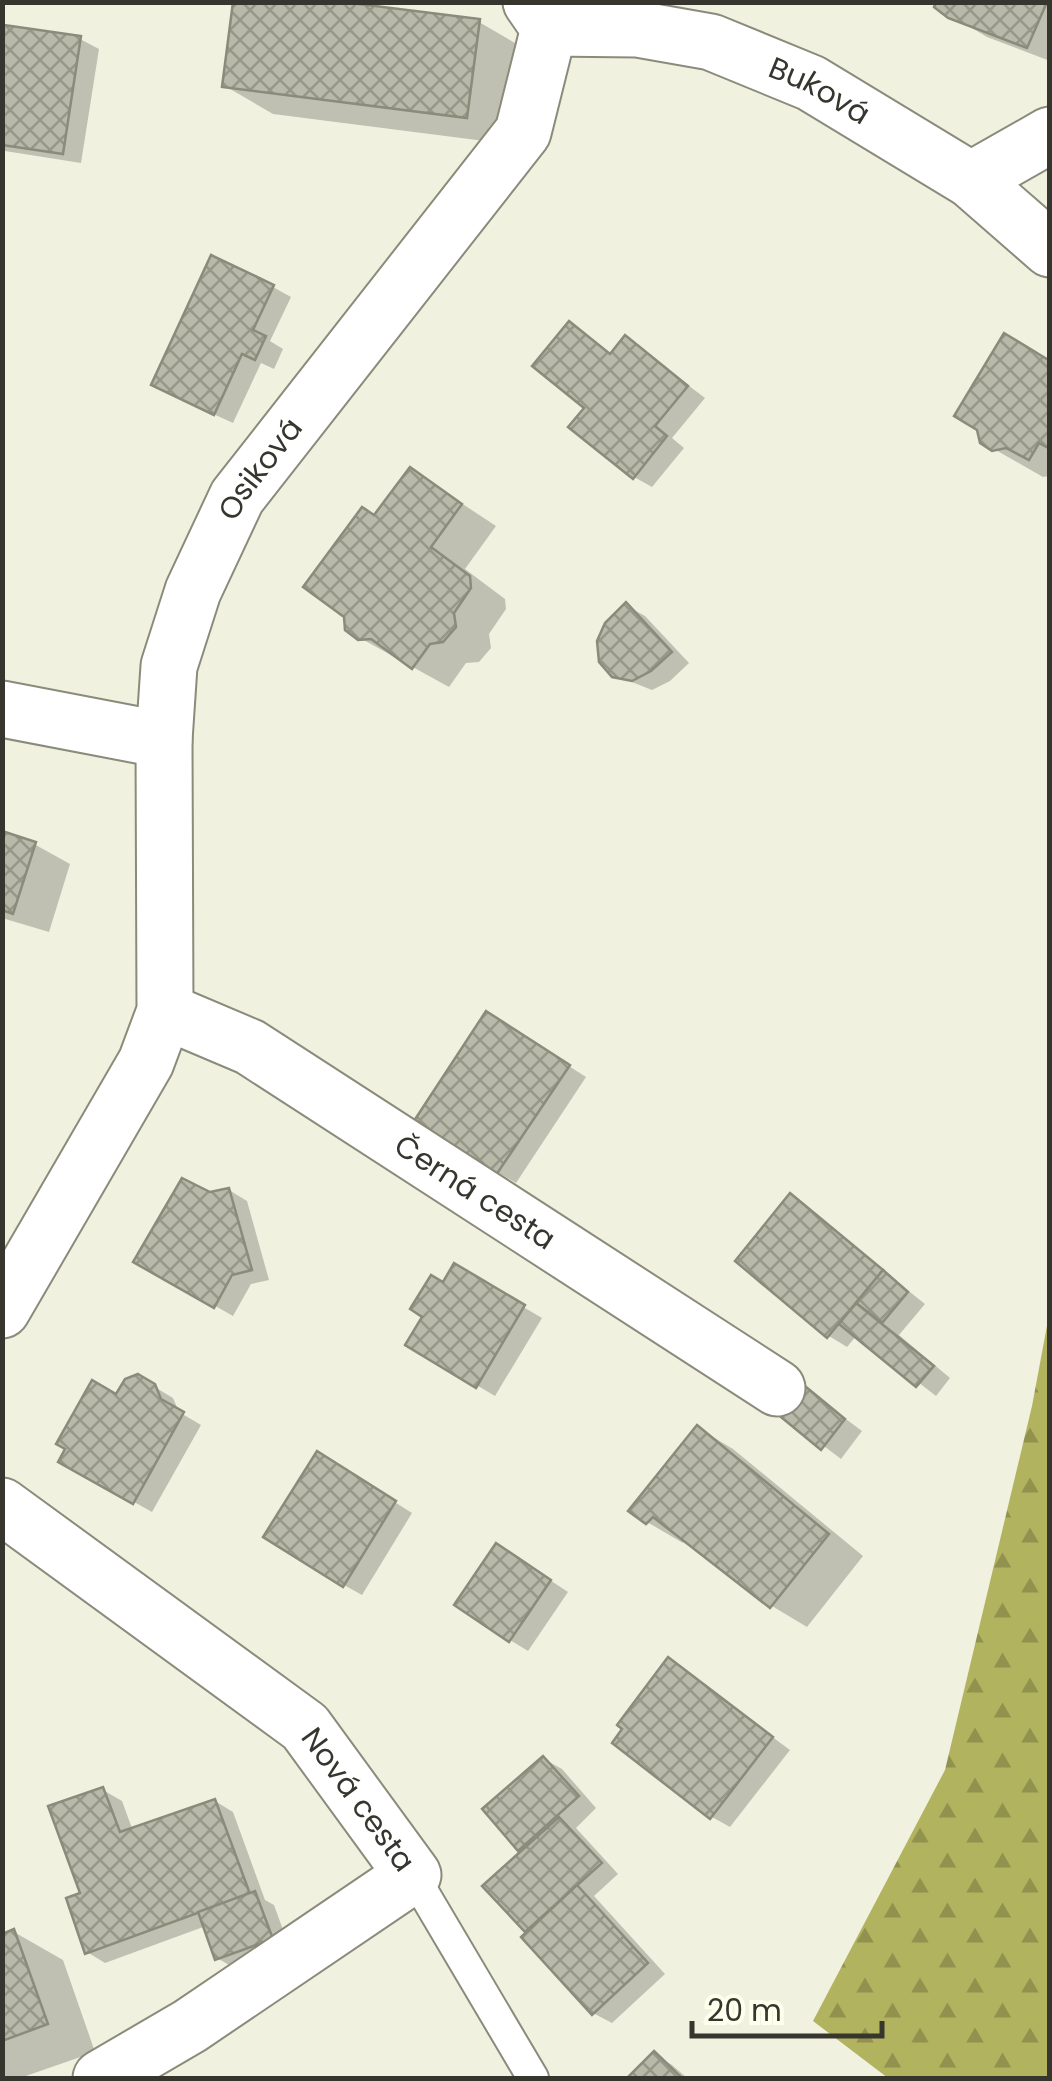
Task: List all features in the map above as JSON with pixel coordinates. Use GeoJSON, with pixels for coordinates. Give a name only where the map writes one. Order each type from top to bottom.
{"type":"FeatureCollection","features":[{"type":"Feature","properties":{"kind":"street","name":"Buková"},"geometry":{"type":"LineString","coordinates":[[540,15],[710,42],[811,83],[971,180],[1050,249]]}},
{"type":"Feature","properties":{"kind":"street","name":"Osiková"},"geometry":{"type":"LineString","coordinates":[[165,1011],[164,740],[170,666],[193,591],[237,497],[523,132],[540,15]]}},
{"type":"Feature","properties":{"kind":"street"},"geometry":{"type":"LineString","coordinates":[[971,180],[1050,135]]}},
{"type":"Feature","properties":{"kind":"street"},"geometry":{"type":"LineString","coordinates":[[2,710],[164,740]]}},
{"type":"Feature","properties":{"kind":"street"},"geometry":{"type":"LineString","coordinates":[[2,1310],[146,1062],[165,1011]]}},
{"type":"Feature","properties":{"kind":"street","name":"Černá cesta"},"geometry":{"type":"LineString","coordinates":[[165,1011],[250,1047],[778,1388]]}},
{"type":"Feature","properties":{"kind":"street","name":"Nová cesta"},"geometry":{"type":"LineString","coordinates":[[2,1506],[305,1728],[414,1875],[190,2026],[101,2078]]}},
{"type":"Feature","properties":{"kind":"lane"},"geometry":{"type":"LineString","coordinates":[[414,1875],[532,2078]]}},
{"type":"Feature","properties":{"kind":"green space"},"geometry":{"type":"Polygon","coordinates":[[[1049,1315],[1049,2078],[888,2078],[813,2021],[945,1770],[1032,1406],[1049,1315]]]}},
{"type":"Feature","properties":{"kind":"building"},"geometry":{"type":"Polygon","coordinates":[[[233,2],[343,2],[480,19],[467,118],[222,87],[233,2]]]}},
{"type":"Feature","properties":{"kind":"building"},"geometry":{"type":"Polygon","coordinates":[[[936,2],[1047,2],[1027,48],[948,18],[934,7],[936,2]]]}},
{"type":"Feature","properties":{"kind":"building"},"geometry":{"type":"Polygon","coordinates":[[[4,25],[81,36],[63,154],[2,145],[4,25]]]}},
{"type":"Feature","properties":{"kind":"building"},"geometry":{"type":"Polygon","coordinates":[[[211,255],[274,285],[253,330],[266,336],[255,360],[242,354],[214,415],[151,385],[211,255]]]}},
{"type":"Feature","properties":{"kind":"building"},"geometry":{"type":"Polygon","coordinates":[[[569,321],[610,354],[625,335],[688,386],[655,426],[667,436],[633,479],[568,427],[584,408],[532,366],[569,321]]]}},
{"type":"Feature","properties":{"kind":"building"},"geometry":{"type":"Polygon","coordinates":[[[1004,333],[1050,361],[1050,449],[1039,443],[1029,460],[1006,448],[992,451],[980,443],[977,430],[954,416],[1004,333]]]}},
{"type":"Feature","properties":{"kind":"building"},"geometry":{"type":"Polygon","coordinates":[[[410,467],[462,504],[431,547],[470,576],[471,588],[454,613],[456,627],[443,642],[430,644],[412,669],[371,639],[358,640],[345,630],[344,617],[303,587],[362,507],[374,515],[410,467]]]}},
{"type":"Feature","properties":{"kind":"building"},"geometry":{"type":"Polygon","coordinates":[[[626,602],[672,652],[651,671],[632,681],[612,677],[599,662],[597,641],[605,623],[626,602]]]}},
{"type":"Feature","properties":{"kind":"building"},"geometry":{"type":"Polygon","coordinates":[[[2,831],[36,842],[13,914],[2,910],[2,831]]]}},
{"type":"Feature","properties":{"kind":"building"},"geometry":{"type":"Polygon","coordinates":[[[486,1011],[570,1065],[496,1175],[414,1121],[486,1011]]]}},
{"type":"Feature","properties":{"kind":"building"},"geometry":{"type":"Polygon","coordinates":[[[182,1178],[210,1192],[229,1188],[252,1270],[232,1275],[214,1308],[133,1262],[182,1178]]]}},
{"type":"Feature","properties":{"kind":"building"},"geometry":{"type":"Polygon","coordinates":[[[790,1193],[883,1270],[827,1338],[735,1261],[790,1193]]]}},
{"type":"Feature","properties":{"kind":"building"},"geometry":{"type":"Polygon","coordinates":[[[454,1263],[525,1305],[476,1388],[405,1345],[422,1317],[410,1309],[431,1275],[443,1282],[454,1263]]]}},
{"type":"Feature","properties":{"kind":"building"},"geometry":{"type":"Polygon","coordinates":[[[883,1270],[908,1292],[882,1323],[856,1303],[883,1270]]]}},
{"type":"Feature","properties":{"kind":"building"},"geometry":{"type":"Polygon","coordinates":[[[856,1303],[934,1366],[916,1387],[839,1324],[856,1303]]]}},
{"type":"Feature","properties":{"kind":"building"},"geometry":{"type":"Polygon","coordinates":[[[138,1374],[155,1384],[161,1399],[184,1412],[133,1504],[58,1462],[65,1449],[56,1444],[92,1380],[116,1394],[125,1379],[138,1374]]]}},
{"type":"Feature","properties":{"kind":"building"},"geometry":{"type":"Polygon","coordinates":[[[800,1382],[845,1419],[821,1450],[775,1412],[800,1382]]]}},
{"type":"Feature","properties":{"kind":"building"},"geometry":{"type":"Polygon","coordinates":[[[697,1425],[829,1534],[770,1608],[653,1517],[646,1524],[628,1511],[697,1425]]]}},
{"type":"Feature","properties":{"kind":"building"},"geometry":{"type":"Polygon","coordinates":[[[317,1451],[396,1501],[343,1587],[263,1537],[317,1451]]]}},
{"type":"Feature","properties":{"kind":"building"},"geometry":{"type":"Polygon","coordinates":[[[496,1543],[551,1580],[509,1642],[454,1605],[496,1543]]]}},
{"type":"Feature","properties":{"kind":"building"},"geometry":{"type":"Polygon","coordinates":[[[668,1657],[773,1737],[710,1819],[612,1743],[622,1729],[617,1725],[668,1657]]]}},
{"type":"Feature","properties":{"kind":"building"},"geometry":{"type":"Polygon","coordinates":[[[543,1756],[579,1796],[518,1851],[482,1809],[543,1756]]]}},
{"type":"Feature","properties":{"kind":"building"},"geometry":{"type":"Polygon","coordinates":[[[103,1787],[120,1832],[215,1799],[250,1894],[85,1954],[66,1898],[80,1893],[48,1806],[103,1787]]]}},
{"type":"Feature","properties":{"kind":"building"},"geometry":{"type":"Polygon","coordinates":[[[559,1817],[602,1863],[525,1932],[482,1886],[559,1817]]]}},
{"type":"Feature","properties":{"kind":"building"},"geometry":{"type":"Polygon","coordinates":[[[577,1885],[648,1963],[592,2015],[521,1937],[577,1885]]]}},
{"type":"Feature","properties":{"kind":"building"},"geometry":{"type":"Polygon","coordinates":[[[255,1891],[273,1939],[215,1960],[198,1912],[255,1891]]]}},
{"type":"Feature","properties":{"kind":"building"},"geometry":{"type":"Polygon","coordinates":[[[14,1929],[48,2024],[2,2041],[2,1934],[14,1929]]]}},
{"type":"Feature","properties":{"kind":"building"},"geometry":{"type":"Polygon","coordinates":[[[654,2051],[682,2078],[627,2078],[654,2051]]]}}]}
